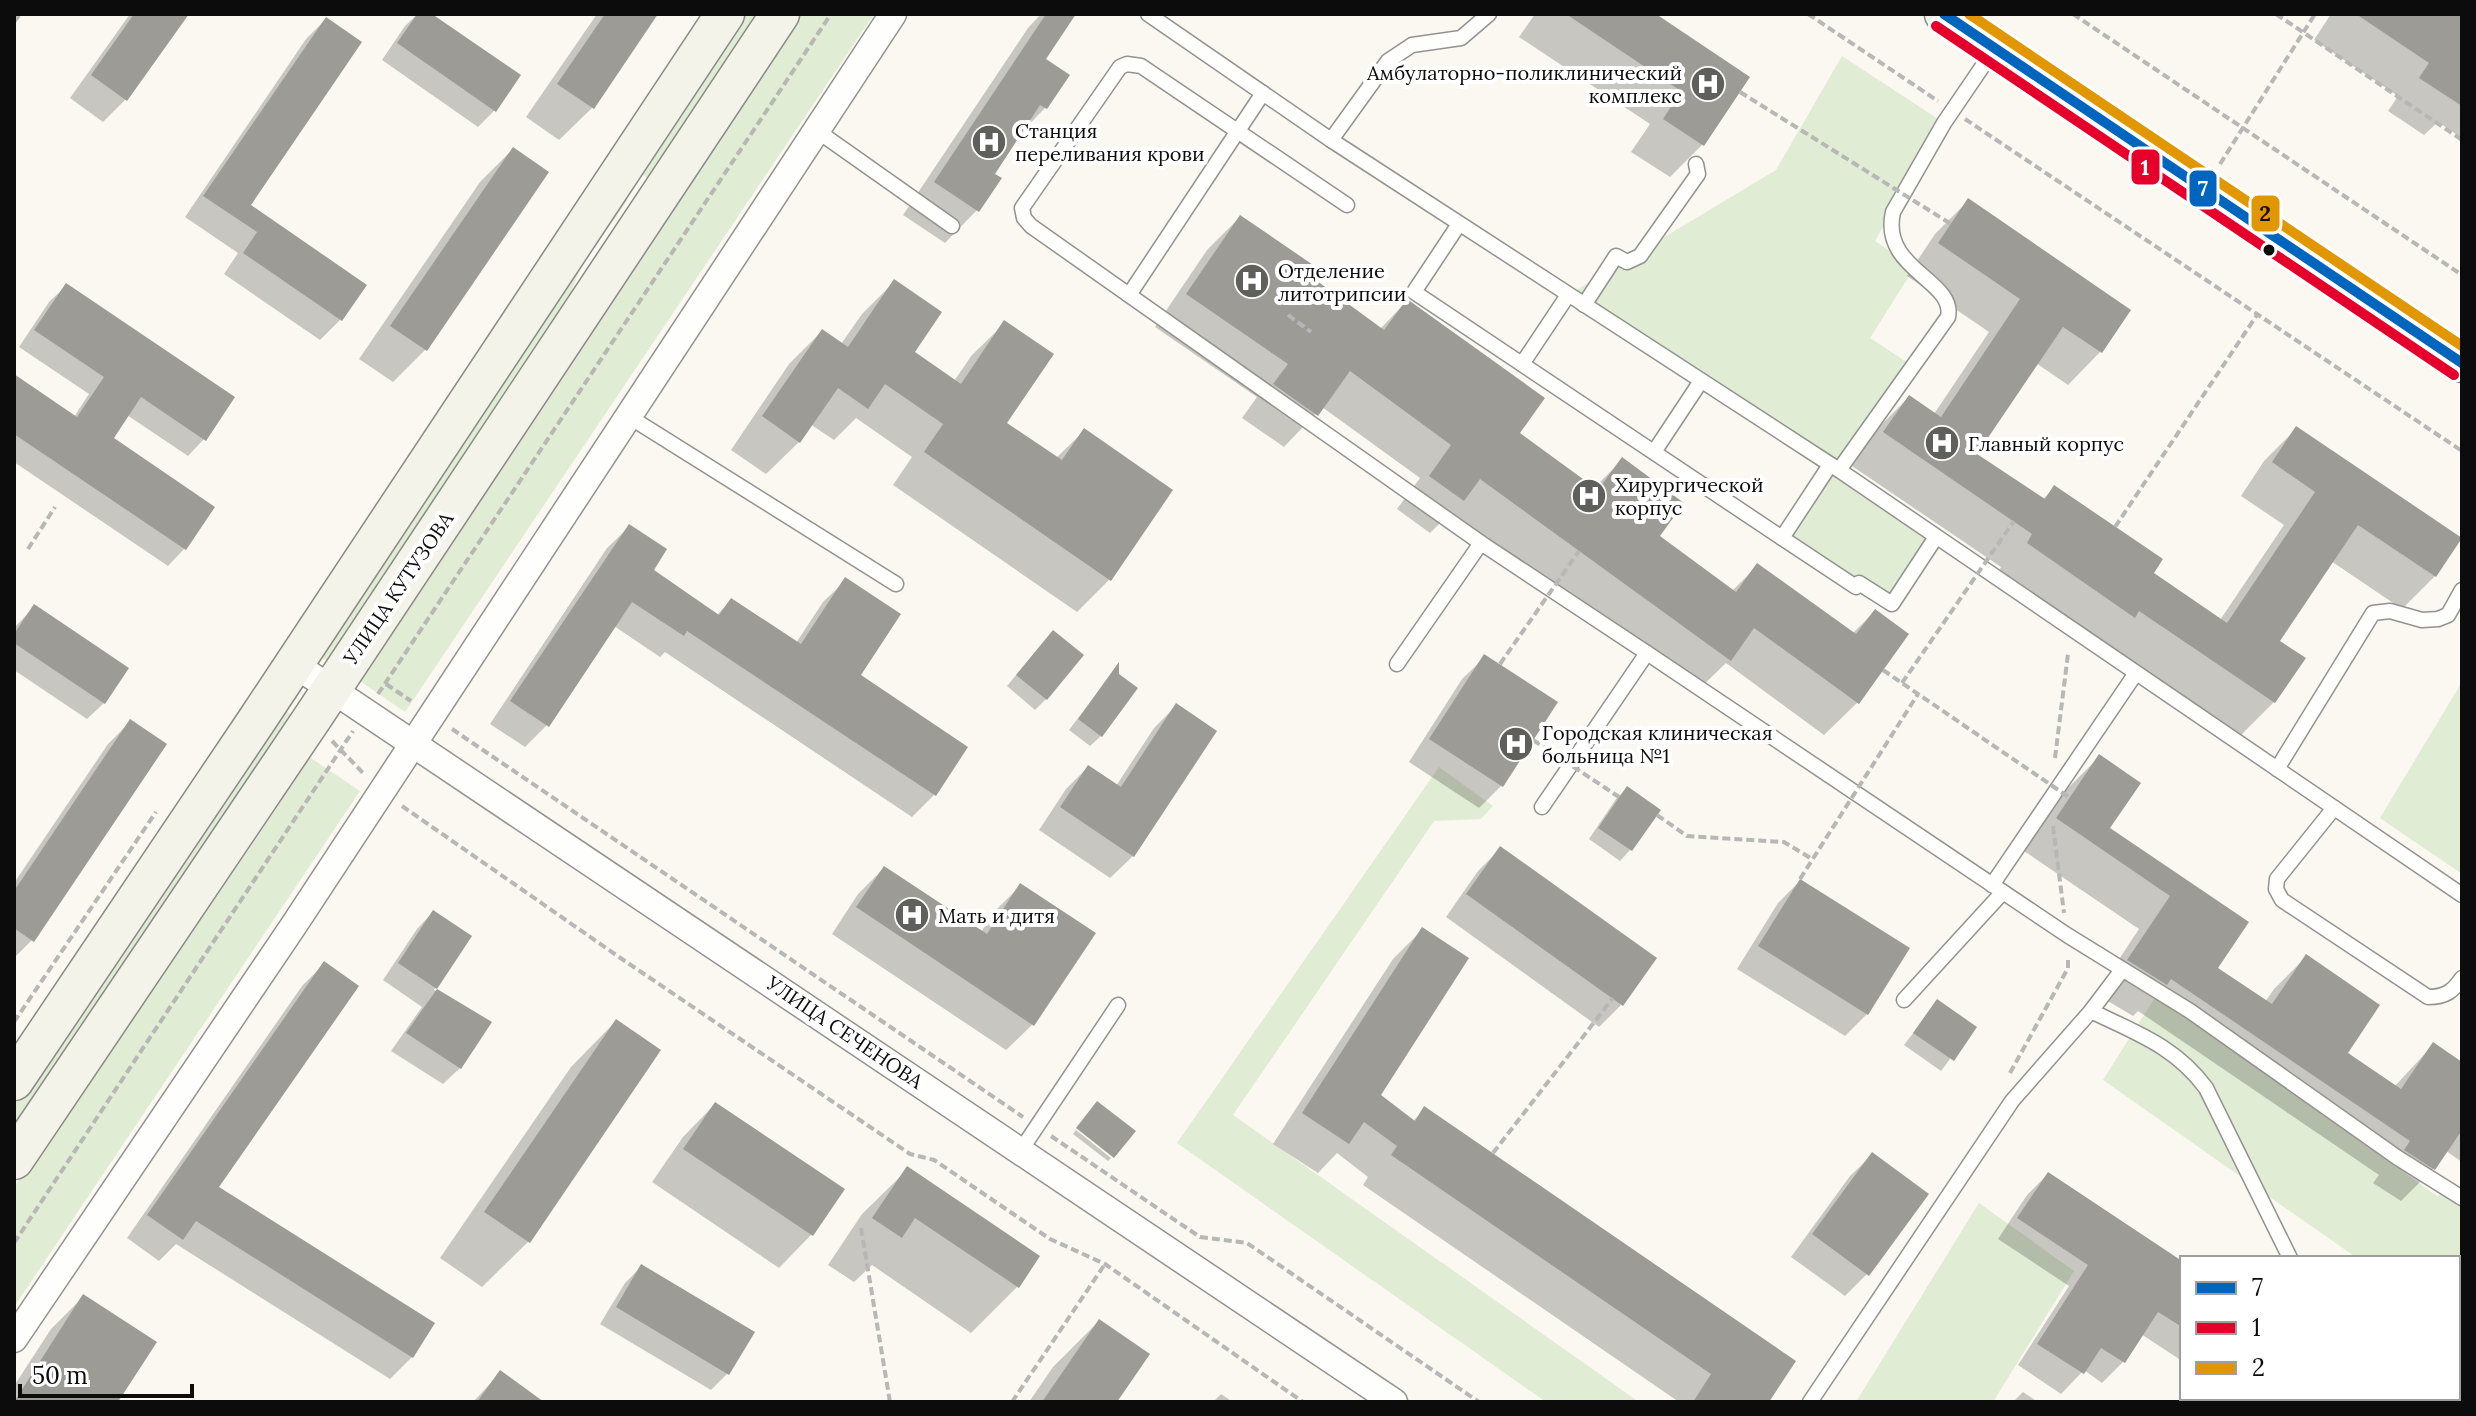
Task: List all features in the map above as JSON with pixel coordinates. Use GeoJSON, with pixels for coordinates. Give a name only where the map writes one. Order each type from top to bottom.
{"type":"FeatureCollection","features":[{"type":"Feature","properties":{"kind":"main road"},"geometry":{"type":"LineString","coordinates":[[14,1081],[725,14]]}},
{"type":"Feature","properties":{"kind":"main road","name":"УЛИЦА КУТУЗОВА"},"geometry":{"type":"LineString","coordinates":[[14,1160],[780,14]]}},
{"type":"Feature","properties":{"kind":"main road"},"geometry":{"type":"LineString","coordinates":[[1944,14],[2462,363]]}},
{"type":"Feature","properties":{"kind":"street"},"geometry":{"type":"LineString","coordinates":[[14,1339],[294,925],[893,14]]}},
{"type":"Feature","properties":{"kind":"street","name":"УЛИЦА СЕЧЕНОВА"},"geometry":{"type":"LineString","coordinates":[[294,664],[321,705],[365,713],[413,744],[1394,1402]]}},
{"type":"Feature","properties":{"kind":"lane"},"geometry":{"type":"LineString","coordinates":[[1148,14],[1331,140],[1834,468],[2462,895]]}},
{"type":"Feature","properties":{"kind":"lane"},"geometry":{"type":"LineString","coordinates":[[1331,140],[1388,61],[1412,45],[1461,38],[1489,14]]}},
{"type":"Feature","properties":{"kind":"lane"},"geometry":{"type":"LineString","coordinates":[[1782,538],[1948,317],[1950,307],[1946,298],[1905,261],[1889,228],[1893,212],[1995,48]]}},
{"type":"Feature","properties":{"kind":"lane"},"geometry":{"type":"LineString","coordinates":[[1347,205],[1141,66],[1127,64],[1120,67],[1022,208],[1024,218],[1031,226],[1481,543],[1997,888],[2190,1011],[2398,1158],[2462,1198]]}},
{"type":"Feature","properties":{"kind":"lane"},"geometry":{"type":"LineString","coordinates":[[1129,295],[1263,93]]}},
{"type":"Feature","properties":{"kind":"lane"},"geometry":{"type":"LineString","coordinates":[[816,130],[952,226]]}},
{"type":"Feature","properties":{"kind":"lane"},"geometry":{"type":"LineString","coordinates":[[1584,305],[1616,256],[1627,262],[1640,256],[1698,174],[1696,164]]}},
{"type":"Feature","properties":{"kind":"lane"},"geometry":{"type":"LineString","coordinates":[[1459,224],[1414,292],[1856,587],[1859,583],[1892,604],[1936,537]]}},
{"type":"Feature","properties":{"kind":"lane"},"geometry":{"type":"LineString","coordinates":[[1522,364],[1568,295]]}},
{"type":"Feature","properties":{"kind":"lane"},"geometry":{"type":"LineString","coordinates":[[1654,452],[1701,381]]}},
{"type":"Feature","properties":{"kind":"lane"},"geometry":{"type":"LineString","coordinates":[[628,416],[896,584]]}},
{"type":"Feature","properties":{"kind":"lane"},"geometry":{"type":"LineString","coordinates":[[1397,664],[1481,543]]}},
{"type":"Feature","properties":{"kind":"lane"},"geometry":{"type":"LineString","coordinates":[[2277,769],[2373,613],[2390,611],[2422,620],[2438,619],[2448,615],[2462,590]]}},
{"type":"Feature","properties":{"kind":"lane"},"geometry":{"type":"LineString","coordinates":[[1542,807],[1647,653]]}},
{"type":"Feature","properties":{"kind":"lane"},"geometry":{"type":"LineString","coordinates":[[1904,1000],[1997,888],[2136,673]]}},
{"type":"Feature","properties":{"kind":"lane"},"geometry":{"type":"LineString","coordinates":[[2334,808],[2277,879],[2276,889],[2282,900],[2428,997],[2441,997],[2453,990],[2462,978]]}},
{"type":"Feature","properties":{"kind":"lane"},"geometry":{"type":"LineString","coordinates":[[1810,1402],[2012,1101],[2091,1011],[2122,970]]}},
{"type":"Feature","properties":{"kind":"lane"},"geometry":{"type":"LineString","coordinates":[[1021,1150],[1118,1005]]}},
{"type":"Feature","properties":{"kind":"lane"},"geometry":{"type":"LineString","coordinates":[[2091,1011],[2164,1046],[2191,1067],[2206,1088],[2289,1256]]}},
{"type":"Feature","properties":{"kind":"path"},"geometry":{"type":"LineString","coordinates":[[14,22],[20,14]]}},
{"type":"Feature","properties":{"kind":"path"},"geometry":{"type":"LineString","coordinates":[[14,1243],[831,14]]}},
{"type":"Feature","properties":{"kind":"path"},"geometry":{"type":"LineString","coordinates":[[1808,14],[2462,451]]}},
{"type":"Feature","properties":{"kind":"path"},"geometry":{"type":"LineString","coordinates":[[2073,14],[2462,275]]}},
{"type":"Feature","properties":{"kind":"path"},"geometry":{"type":"LineString","coordinates":[[2276,14],[2462,140]]}},
{"type":"Feature","properties":{"kind":"path"},"geometry":{"type":"LineString","coordinates":[[2204,191],[2315,14]]}},
{"type":"Feature","properties":{"kind":"path"},"geometry":{"type":"LineString","coordinates":[[1740,92],[1951,224]]}},
{"type":"Feature","properties":{"kind":"path"},"geometry":{"type":"LineString","coordinates":[[1288,315],[1311,332]]}},
{"type":"Feature","properties":{"kind":"path"},"geometry":{"type":"LineString","coordinates":[[2115,527],[2257,315]]}},
{"type":"Feature","properties":{"kind":"path"},"geometry":{"type":"LineString","coordinates":[[28,549],[55,507]]}},
{"type":"Feature","properties":{"kind":"path"},"geometry":{"type":"LineString","coordinates":[[1902,683],[2014,521]]}},
{"type":"Feature","properties":{"kind":"path"},"geometry":{"type":"LineString","coordinates":[[1500,664],[1579,551]]}},
{"type":"Feature","properties":{"kind":"path"},"geometry":{"type":"LineString","coordinates":[[1883,670],[2070,798]]}},
{"type":"Feature","properties":{"kind":"path"},"geometry":{"type":"LineString","coordinates":[[385,683],[1200,1237],[1247,1243],[1479,1402]]}},
{"type":"Feature","properties":{"kind":"path"},"geometry":{"type":"LineString","coordinates":[[1800,879],[1918,694]]}},
{"type":"Feature","properties":{"kind":"path"},"geometry":{"type":"LineString","coordinates":[[321,705],[340,750],[380,791],[910,1154],[934,1160],[1050,1239],[1105,1264],[1303,1402]]}},
{"type":"Feature","properties":{"kind":"path"},"geometry":{"type":"LineString","coordinates":[[1533,740],[1619,797]]}},
{"type":"Feature","properties":{"kind":"path"},"geometry":{"type":"LineString","coordinates":[[1657,815],[1687,836],[1784,842],[1812,859]]}},
{"type":"Feature","properties":{"kind":"path"},"geometry":{"type":"LineString","coordinates":[[1493,1153],[1613,998]]}},
{"type":"Feature","properties":{"kind":"path"},"geometry":{"type":"LineString","coordinates":[[861,1228],[890,1402]]}},
{"type":"Feature","properties":{"kind":"path"},"geometry":{"type":"LineString","coordinates":[[1012,1402],[1105,1264]]}},
{"type":"Feature","properties":{"kind":"green space"},"geometry":{"type":"Polygon","coordinates":[[[741,14],[765,14],[653,178],[646,177],[636,170],[741,14]]]}},
{"type":"Feature","properties":{"kind":"green space"},"geometry":{"type":"Polygon","coordinates":[[[799,14],[874,14],[405,712],[354,677],[799,14]]]}},
{"type":"Feature","properties":{"kind":"green space"},"geometry":{"type":"Polygon","coordinates":[[[1842,56],[1944,123],[1875,241],[1915,267],[1870,338],[1911,365],[1839,471],[1936,537],[1892,604],[1782,538],[1830,465],[1568,295],[1776,170],[1842,56]]]}},
{"type":"Feature","properties":{"kind":"green space"},"geometry":{"type":"Polygon","coordinates":[[[626,192],[627,201],[581,267],[564,310],[329,659],[324,660],[322,654],[626,192]]]}},
{"type":"Feature","properties":{"kind":"green space"},"geometry":{"type":"Polygon","coordinates":[[[2462,682],[2462,874],[2380,818],[2462,682]]]}},
{"type":"Feature","properties":{"kind":"green space"},"geometry":{"type":"Polygon","coordinates":[[[280,707],[292,715],[14,1131],[14,1099],[280,707]]]}},
{"type":"Feature","properties":{"kind":"green space"},"geometry":{"type":"Polygon","coordinates":[[[305,754],[360,791],[14,1307],[14,1187],[305,754]]]}},
{"type":"Feature","properties":{"kind":"green space"},"geometry":{"type":"Polygon","coordinates":[[[1439,767],[1493,806],[1481,819],[1434,821],[1233,1115],[1639,1402],[1546,1402],[1177,1143],[1439,767]]]}},
{"type":"Feature","properties":{"kind":"green space"},"geometry":{"type":"Polygon","coordinates":[[[2156,996],[2437,1196],[2462,1187],[2462,1252],[2459,1256],[2354,1256],[2103,1080],[2156,996]]]}},
{"type":"Feature","properties":{"kind":"green space"},"geometry":{"type":"Polygon","coordinates":[[[1979,1203],[2074,1271],[1993,1402],[1856,1402],[1979,1203]]]}},
{"type":"Feature","properties":{"kind":"building"},"geometry":{"type":"Polygon","coordinates":[[[134,14],[189,14],[127,101],[91,75],[134,14]]]}},
{"type":"Feature","properties":{"kind":"building"},"geometry":{"type":"Polygon","coordinates":[[[417,14],[432,14],[521,75],[496,112],[397,43],[417,14]]]}},
{"type":"Feature","properties":{"kind":"building"},"geometry":{"type":"Polygon","coordinates":[[[605,14],[658,14],[594,109],[557,84],[605,14]]]}},
{"type":"Feature","properties":{"kind":"building","name":"Станция переливания крови"},"geometry":{"type":"Polygon","coordinates":[[[1046,14],[1076,14],[1046,59],[1070,75],[1047,109],[1040,105],[995,174],[1002,178],[979,212],[934,182],[1046,14]]]}},
{"type":"Feature","properties":{"kind":"building","name":"Амбулаторно-поликлинический комплекс"},"geometry":{"type":"Polygon","coordinates":[[[1566,14],[1656,14],[1750,77],[1704,146],[1663,119],[1681,91],[1566,14]]]}},
{"type":"Feature","properties":{"kind":"building"},"geometry":{"type":"Polygon","coordinates":[[[2356,14],[2462,14],[2462,106],[2419,78],[2429,63],[2356,14]]]}},
{"type":"Feature","properties":{"kind":"building"},"geometry":{"type":"Polygon","coordinates":[[[326,17],[362,42],[251,205],[367,285],[342,321],[243,253],[257,232],[203,196],[326,17]]]}},
{"type":"Feature","properties":{"kind":"building"},"geometry":{"type":"Polygon","coordinates":[[[513,147],[549,172],[427,351],[390,326],[513,147]]]}},
{"type":"Feature","properties":{"kind":"building","name":"Главный корпус"},"geometry":{"type":"Polygon","coordinates":[[[1968,198],[2131,310],[2102,353],[2063,327],[1977,454],[2045,499],[2054,485],[2163,559],[2154,573],[2227,623],[2315,492],[2272,462],[2296,426],[2462,538],[2436,577],[2358,525],[2280,641],[2306,658],[2275,703],[2139,611],[2135,618],[2027,543],[2032,534],[1883,432],[1909,395],[1941,417],[2020,299],[1938,243],[1968,198]]]}},
{"type":"Feature","properties":{"kind":"building","name":"Хирургической корпус"},"geometry":{"type":"Polygon","coordinates":[[[1240,215],[1319,269],[1313,278],[1384,330],[1407,299],[1545,398],[1520,433],[1598,490],[1622,457],[1684,503],[1660,536],[1736,592],[1757,563],[1856,634],[1875,609],[1909,634],[1859,704],[1754,628],[1731,661],[1480,479],[1464,501],[1429,476],[1451,445],[1350,371],[1318,416],[1273,384],[1288,364],[1186,294],[1240,215]]]}},
{"type":"Feature","properties":{"kind":"building"},"geometry":{"type":"Polygon","coordinates":[[[894,279],[942,312],[915,352],[961,384],[1004,320],[1054,354],[1007,423],[1062,460],[1084,428],[1173,490],[1111,581],[924,452],[943,424],[885,384],[868,409],[838,388],[800,443],[762,416],[822,329],[848,347],[894,279]]]}},
{"type":"Feature","properties":{"kind":"building"},"geometry":{"type":"Polygon","coordinates":[[[66,283],[235,397],[206,441],[141,397],[114,438],[215,507],[186,550],[14,434],[14,374],[77,417],[104,377],[34,330],[66,283]]]}},
{"type":"Feature","properties":{"kind":"building"},"geometry":{"type":"Polygon","coordinates":[[[629,524],[667,549],[654,570],[719,615],[731,598],[801,644],[845,577],[901,614],[861,675],[968,747],[936,796],[687,631],[684,636],[632,602],[549,727],[510,701],[629,524]]]}},
{"type":"Feature","properties":{"kind":"building"},"geometry":{"type":"Polygon","coordinates":[[[34,604],[129,668],[105,704],[14,643],[14,634],[34,604]]]}},
{"type":"Feature","properties":{"kind":"building"},"geometry":{"type":"Polygon","coordinates":[[[1053,630],[1084,655],[1047,700],[1016,675],[1053,630]]]}},
{"type":"Feature","properties":{"kind":"building"},"geometry":{"type":"Polygon","coordinates":[[[1484,654],[1558,702],[1503,787],[1429,739],[1484,654]]]}},
{"type":"Feature","properties":{"kind":"building"},"geometry":{"type":"Polygon","coordinates":[[[1119,662],[1119,674],[1138,688],[1102,737],[1078,719],[1119,662]]]}},
{"type":"Feature","properties":{"kind":"building"},"geometry":{"type":"Polygon","coordinates":[[[1176,703],[1217,731],[1134,857],[1060,807],[1088,765],[1121,787],[1176,703]]]}},
{"type":"Feature","properties":{"kind":"building"},"geometry":{"type":"Polygon","coordinates":[[[130,719],[167,744],[34,942],[14,928],[14,891],[130,719]]]}},
{"type":"Feature","properties":{"kind":"building"},"geometry":{"type":"Polygon","coordinates":[[[2099,754],[2141,783],[2110,828],[2249,922],[2218,968],[2272,1004],[2306,954],[2380,1005],[2348,1053],[2401,1089],[2433,1042],[2462,1062],[2462,1130],[2435,1170],[2404,1150],[2410,1141],[2171,979],[2167,985],[2127,960],[2170,896],[2056,818],[2099,754]]]}},
{"type":"Feature","properties":{"kind":"building"},"geometry":{"type":"Polygon","coordinates":[[[1627,786],[1661,810],[1632,851],[1598,828],[1627,786]]]}},
{"type":"Feature","properties":{"kind":"building"},"geometry":{"type":"Polygon","coordinates":[[[1500,846],[1657,958],[1623,1006],[1466,894],[1500,846]]]}},
{"type":"Feature","properties":{"kind":"building"},"geometry":{"type":"Polygon","coordinates":[[[884,866],[987,934],[1020,883],[1096,933],[1034,1026],[856,907],[884,866]]]}},
{"type":"Feature","properties":{"kind":"building"},"geometry":{"type":"Polygon","coordinates":[[[1800,879],[1910,948],[1868,1015],[1758,946],[1800,879]]]}},
{"type":"Feature","properties":{"kind":"building"},"geometry":{"type":"Polygon","coordinates":[[[433,910],[472,936],[437,989],[398,963],[433,910]]]}},
{"type":"Feature","properties":{"kind":"building"},"geometry":{"type":"Polygon","coordinates":[[[1422,927],[1469,958],[1381,1095],[1415,1121],[1424,1106],[1796,1361],[1769,1402],[1693,1402],[1711,1374],[1391,1155],[1397,1146],[1364,1122],[1349,1144],[1302,1113],[1422,927]]]}},
{"type":"Feature","properties":{"kind":"building"},"geometry":{"type":"Polygon","coordinates":[[[324,961],[359,986],[219,1187],[435,1323],[413,1358],[196,1221],[183,1240],[147,1215],[324,961]]]}},
{"type":"Feature","properties":{"kind":"building"},"geometry":{"type":"Polygon","coordinates":[[[437,989],[492,1022],[461,1069],[406,1033],[437,989]]]}},
{"type":"Feature","properties":{"kind":"building"},"geometry":{"type":"Polygon","coordinates":[[[1937,999],[1977,1027],[1954,1061],[1913,1033],[1937,999]]]}},
{"type":"Feature","properties":{"kind":"building"},"geometry":{"type":"Polygon","coordinates":[[[616,1019],[661,1050],[530,1243],[484,1212],[616,1019]]]}},
{"type":"Feature","properties":{"kind":"building"},"geometry":{"type":"Polygon","coordinates":[[[1097,1101],[1136,1131],[1114,1158],[1076,1128],[1097,1101]]]}},
{"type":"Feature","properties":{"kind":"building"},"geometry":{"type":"Polygon","coordinates":[[[715,1102],[845,1189],[813,1236],[683,1149],[715,1102]]]}},
{"type":"Feature","properties":{"kind":"building"},"geometry":{"type":"Polygon","coordinates":[[[1872,1152],[1929,1194],[1869,1276],[1812,1234],[1872,1152]]]}},
{"type":"Feature","properties":{"kind":"building"},"geometry":{"type":"Polygon","coordinates":[[[907,1166],[1040,1256],[1019,1288],[915,1218],[902,1238],[872,1218],[907,1166]]]}},
{"type":"Feature","properties":{"kind":"building"},"geometry":{"type":"Polygon","coordinates":[[[2048,1172],[2180,1260],[2180,1326],[2158,1312],[2125,1363],[2101,1348],[2084,1374],[2037,1344],[2088,1265],[2017,1218],[2048,1172]]]}},
{"type":"Feature","properties":{"kind":"building"},"geometry":{"type":"Polygon","coordinates":[[[641,1264],[755,1332],[729,1375],[616,1307],[641,1264]]]}},
{"type":"Feature","properties":{"kind":"building"},"geometry":{"type":"Polygon","coordinates":[[[83,1294],[157,1342],[118,1402],[14,1402],[83,1294]]]}},
{"type":"Feature","properties":{"kind":"building"},"geometry":{"type":"Polygon","coordinates":[[[1099,1319],[1150,1354],[1117,1402],[1042,1402],[1099,1319]]]}},
{"type":"Feature","properties":{"kind":"building"},"geometry":{"type":"Polygon","coordinates":[[[500,1370],[544,1402],[477,1402],[500,1370]]]}},
{"type":"Feature","properties":{"kind":"transit line","name":"7"},"geometry":{"type":"LineString","coordinates":[[1944,14],[2462,363]]}},
{"type":"Feature","properties":{"kind":"transit line","name":"2"},"geometry":{"type":"LineString","coordinates":[[1969,14],[2462,346]]}},
{"type":"Feature","properties":{"kind":"transit line","name":"1"},"geometry":{"type":"LineString","coordinates":[[1936,26],[2454,375]]}},
{"type":"Feature","properties":{"kind":"place","name":"Амбулаторно-поликлинический комплекс"},"geometry":{"type":"Point","coordinates":[1708,84]}},
{"type":"Feature","properties":{"kind":"place","name":"Станция переливания крови"},"geometry":{"type":"Point","coordinates":[989,142]}},
{"type":"Feature","properties":{"kind":"place","name":"Отделение литотрипсии"},"geometry":{"type":"Point","coordinates":[1252,281]}},
{"type":"Feature","properties":{"kind":"place","name":"Главный корпус"},"geometry":{"type":"Point","coordinates":[1942,443]}},
{"type":"Feature","properties":{"kind":"place","name":"Хирургической корпус"},"geometry":{"type":"Point","coordinates":[1589,496]}},
{"type":"Feature","properties":{"kind":"place","name":"Городская клиническая больница №1"},"geometry":{"type":"Point","coordinates":[1516,744]}},
{"type":"Feature","properties":{"kind":"place","name":"Мать и дитя"},"geometry":{"type":"Point","coordinates":[912,915]}}]}
